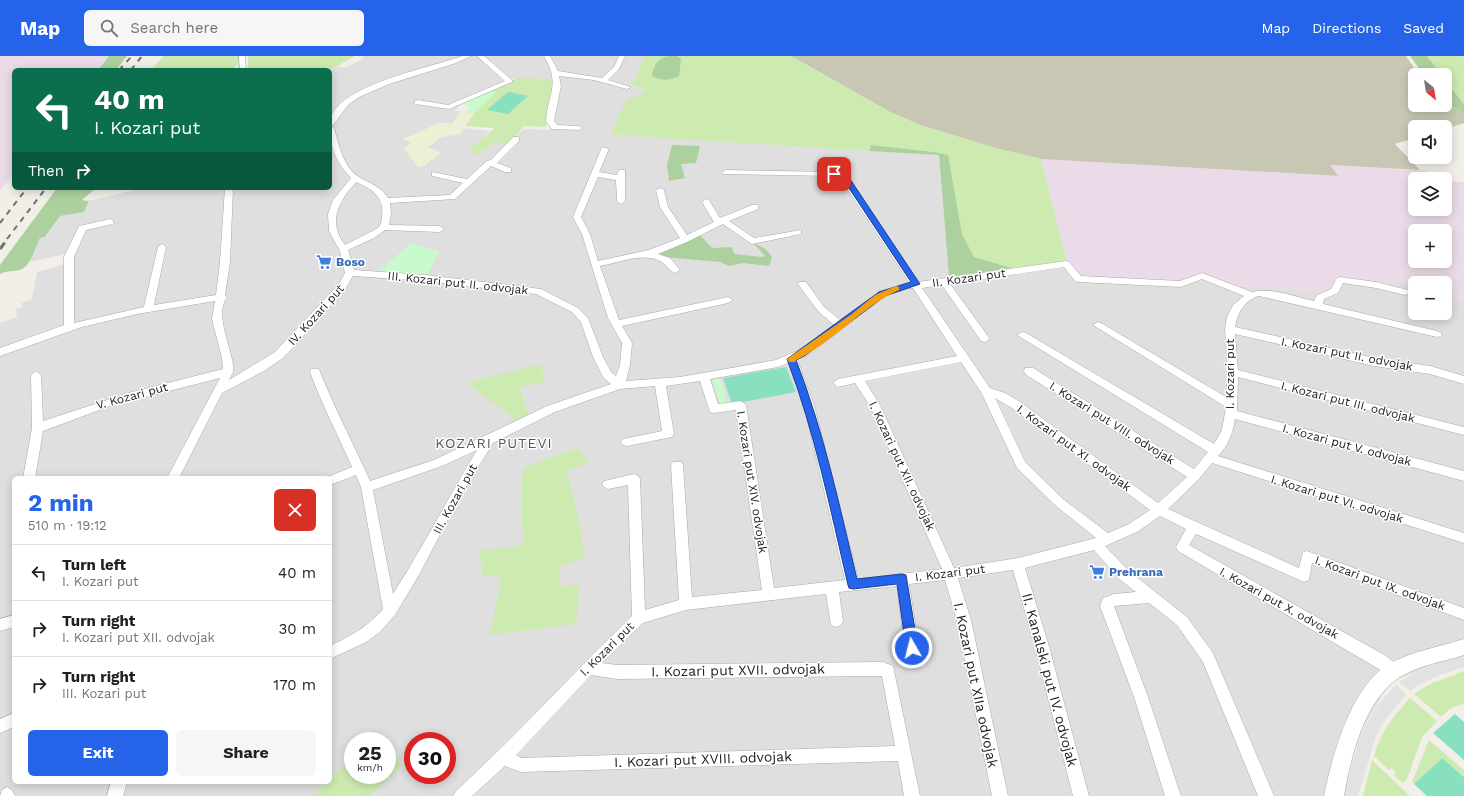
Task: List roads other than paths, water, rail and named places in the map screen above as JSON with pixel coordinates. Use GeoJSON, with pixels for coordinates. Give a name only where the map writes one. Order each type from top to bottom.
{"type":"FeatureCollection","features":[{"type":"Feature","properties":{"kind":"street"},"geometry":{"type":"LineString","coordinates":[[242,56],[243,68]]}},
{"type":"Feature","properties":{"kind":"street"},"geometry":{"type":"LineString","coordinates":[[332,119],[343,105],[359,95],[387,83],[432,70],[468,56]]}},
{"type":"Feature","properties":{"kind":"street"},"geometry":{"type":"LineString","coordinates":[[418,102],[449,107],[510,81],[480,56]]}},
{"type":"Feature","properties":{"kind":"street"},"geometry":{"type":"LineString","coordinates":[[547,56],[555,73],[557,85],[550,107],[550,121],[555,127],[579,128]]}},
{"type":"Feature","properties":{"kind":"street"},"geometry":{"type":"LineString","coordinates":[[604,80],[617,68],[622,56]]}},
{"type":"Feature","properties":{"kind":"street"},"geometry":{"type":"LineString","coordinates":[[555,73],[604,80],[627,87]]}},
{"type":"Feature","properties":{"kind":"street"},"geometry":{"type":"LineString","coordinates":[[332,135],[340,162],[355,178],[371,185],[382,194],[386,201],[387,210],[383,227]]}},
{"type":"Feature","properties":{"kind":"street"},"geometry":{"type":"LineString","coordinates":[[386,201],[452,197],[490,163],[494,162],[516,139]]}},
{"type":"Feature","properties":{"kind":"street"},"geometry":{"type":"LineString","coordinates":[[605,148],[577,217],[586,234],[610,309],[627,342],[625,365],[619,385]]}},
{"type":"Feature","properties":{"kind":"street"},"geometry":{"type":"LineString","coordinates":[[490,163],[508,170]]}},
{"type":"Feature","properties":{"kind":"street"},"geometry":{"type":"LineString","coordinates":[[367,487],[438,462],[489,440],[551,409],[619,385],[660,384],[778,363],[792,359],[841,326],[882,294],[908,285],[916,284],[849,184],[841,176],[834,174],[726,172]]}},
{"type":"Feature","properties":{"kind":"street"},"geometry":{"type":"LineString","coordinates":[[435,174],[468,182]]}},
{"type":"Feature","properties":{"kind":"street"},"geometry":{"type":"LineString","coordinates":[[594,174],[621,175],[621,201]]}},
{"type":"Feature","properties":{"kind":"street","name":"IV. Kozari put"},"geometry":{"type":"LineString","coordinates":[[220,390],[260,368],[279,355],[305,329],[343,286],[350,273],[344,249],[338,243],[334,233],[333,207],[336,200],[355,178]]}},
{"type":"Feature","properties":{"kind":"street"},"geometry":{"type":"LineString","coordinates":[[174,476],[228,372],[229,360],[218,328],[218,319],[222,297],[228,226],[229,190]]}},
{"type":"Feature","properties":{"kind":"street"},"geometry":{"type":"LineString","coordinates":[[660,190],[664,207],[685,239]]}},
{"type":"Feature","properties":{"kind":"street"},"geometry":{"type":"LineString","coordinates":[[706,202],[721,221],[752,240],[798,232]]}},
{"type":"Feature","properties":{"kind":"street"},"geometry":{"type":"LineString","coordinates":[[595,264],[647,254],[685,239],[721,221],[755,207]]}},
{"type":"Feature","properties":{"kind":"street"},"geometry":{"type":"LineString","coordinates":[[69,327],[69,257],[82,228],[110,222]]}},
{"type":"Feature","properties":{"kind":"street"},"geometry":{"type":"LineString","coordinates":[[344,249],[355,245],[383,227],[440,229]]}},
{"type":"Feature","properties":{"kind":"street"},"geometry":{"type":"LineString","coordinates":[[148,308],[162,247]]}},
{"type":"Feature","properties":{"kind":"street"},"geometry":{"type":"LineString","coordinates":[[647,254],[672,263],[675,270]]}},
{"type":"Feature","properties":{"kind":"street","name":"II. Kozari put"},"geometry":{"type":"LineString","coordinates":[[1251,294],[1202,276],[1181,284],[1078,279],[1066,264],[944,282],[916,284],[986,391],[1021,465],[1101,542],[1124,575],[1182,622],[1208,658],[1266,796]]}},
{"type":"Feature","properties":{"kind":"street","name":"III. Kozari put II. odvojak"},"geometry":{"type":"LineString","coordinates":[[350,273],[434,278],[538,291],[575,310],[585,320],[607,374],[619,385]]}},
{"type":"Feature","properties":{"kind":"street"},"geometry":{"type":"LineString","coordinates":[[1317,306],[1320,297],[1335,291],[1340,280],[1376,285],[1405,292]]}},
{"type":"Feature","properties":{"kind":"street"},"geometry":{"type":"LineString","coordinates":[[944,282],[984,339]]}},
{"type":"Feature","properties":{"kind":"street"},"geometry":{"type":"LineString","coordinates":[[803,284],[821,309],[841,326]]}},
{"type":"Feature","properties":{"kind":"street"},"geometry":{"type":"LineString","coordinates":[[1251,294],[1259,293],[1274,295],[1437,334]]}},
{"type":"Feature","properties":{"kind":"street","name":"I. Kozari put"},"geometry":{"type":"LineString","coordinates":[[461,796],[503,758],[588,668],[639,618],[686,604],[950,574],[1018,564],[1101,542],[1133,528],[1159,510],[1195,476],[1213,455],[1228,430],[1231,410],[1233,372],[1230,329],[1232,317],[1236,307],[1251,294]]}},
{"type":"Feature","properties":{"kind":"street"},"geometry":{"type":"LineString","coordinates":[[0,352],[32,338],[69,327],[148,308],[222,297]]}},
{"type":"Feature","properties":{"kind":"street"},"geometry":{"type":"LineString","coordinates":[[617,324],[728,300]]}},
{"type":"Feature","properties":{"kind":"street","name":"I. Kozari put V. odvojak"},"geometry":{"type":"LineString","coordinates":[[1098,325],[1231,410],[1464,476]]}},
{"type":"Feature","properties":{"kind":"street","name":"I. Kozari put II. odvojak"},"geometry":{"type":"LineString","coordinates":[[1230,329],[1374,362],[1430,370],[1464,380]]}},
{"type":"Feature","properties":{"kind":"street","name":"I. Kozari put VI. odvojak"},"geometry":{"type":"LineString","coordinates":[[1022,335],[1213,455],[1464,538]]}},
{"type":"Feature","properties":{"kind":"street"},"geometry":{"type":"LineString","coordinates":[[838,383],[964,358]]}},
{"type":"Feature","properties":{"kind":"street"},"geometry":{"type":"LineString","coordinates":[[792,359],[809,405],[819,442],[853,585]]}},
{"type":"Feature","properties":{"kind":"street","name":"I. Kozari put VIII. odvojak"},"geometry":{"type":"LineString","coordinates":[[1028,370],[1195,476]]}},
{"type":"Feature","properties":{"kind":"street","name":"V. Kozari put"},"geometry":{"type":"LineString","coordinates":[[38,428],[71,414],[115,400],[228,372]]}},
{"type":"Feature","properties":{"kind":"street"},"geometry":{"type":"LineString","coordinates":[[315,372],[329,408],[367,487],[390,611]]}},
{"type":"Feature","properties":{"kind":"street","name":"I. Kozari put III. odvojak"},"geometry":{"type":"LineString","coordinates":[[1233,372],[1464,431]]}},
{"type":"Feature","properties":{"kind":"street"},"geometry":{"type":"LineString","coordinates":[[29,476],[38,428],[36,375]]}},
{"type":"Feature","properties":{"kind":"street","name":"I. Kozari put XIV. odvojak"},"geometry":{"type":"LineString","coordinates":[[704,376],[714,409],[741,406],[769,595]]}},
{"type":"Feature","properties":{"kind":"street","name":"I. Kozari put XII. odvojak"},"geometry":{"type":"LineString","coordinates":[[858,380],[875,405],[950,574]]}},
{"type":"Feature","properties":{"kind":"street"},"geometry":{"type":"LineString","coordinates":[[627,442],[668,434],[660,384]]}},
{"type":"Feature","properties":{"kind":"street","name":"I. Kozari put XI. odvojak"},"geometry":{"type":"LineString","coordinates":[[986,391],[1001,396],[1016,405],[1159,510]]}},
{"type":"Feature","properties":{"kind":"street","name":"III. Kozari put"},"geometry":{"type":"LineString","coordinates":[[332,653],[375,628],[390,611],[416,570],[453,499],[489,440]]}},
{"type":"Feature","properties":{"kind":"street"},"geometry":{"type":"LineString","coordinates":[[677,465],[686,604]]}},
{"type":"Feature","properties":{"kind":"street"},"geometry":{"type":"LineString","coordinates":[[332,479],[358,470]]}},
{"type":"Feature","properties":{"kind":"street"},"geometry":{"type":"LineString","coordinates":[[608,484],[634,479],[639,618]]}},
{"type":"Feature","properties":{"kind":"street","name":"I. Kozari put IX. odvojak"},"geometry":{"type":"LineString","coordinates":[[1159,510],[1193,527],[1304,576],[1307,556],[1464,614]]}},
{"type":"Feature","properties":{"kind":"street","name":"I. Kozari put X. odvojak"},"geometry":{"type":"LineString","coordinates":[[1193,527],[1182,547],[1381,661],[1394,671]]}},
{"type":"Feature","properties":{"kind":"street","name":"II. Kanalski put IV. odvojak"},"geometry":{"type":"LineString","coordinates":[[1018,564],[1041,643],[1081,796]]}},
{"type":"Feature","properties":{"kind":"street","name":"I. Kozari put XIIa odvojak"},"geometry":{"type":"LineString","coordinates":[[950,574],[964,620],[1000,796]]}},
{"type":"Feature","properties":{"kind":"street"},"geometry":{"type":"LineString","coordinates":[[902,579],[912,648]]}},
{"type":"Feature","properties":{"kind":"street"},"geometry":{"type":"LineString","coordinates":[[832,587],[836,621]]}},
{"type":"Feature","properties":{"kind":"street"},"geometry":{"type":"LineString","coordinates":[[1150,597],[1114,600],[1108,602],[1107,606],[1141,697],[1173,796]]}},
{"type":"Feature","properties":{"kind":"street"},"geometry":{"type":"LineString","coordinates":[[0,625],[12,622]]}},
{"type":"Feature","properties":{"kind":"street"},"geometry":{"type":"LineString","coordinates":[[1334,796],[1345,748],[1355,725],[1368,701],[1378,687],[1394,671],[1464,647]]}},
{"type":"Feature","properties":{"kind":"street","name":"I. Kozari put XVII. odvojak"},"geometry":{"type":"LineString","coordinates":[[588,668],[617,672],[883,669],[888,671],[904,752]]}},
{"type":"Feature","properties":{"kind":"street"},"geometry":{"type":"LineString","coordinates":[[0,726],[12,721]]}},
{"type":"Feature","properties":{"kind":"street"},"geometry":{"type":"LineString","coordinates":[[904,752],[912,796]]}},
{"type":"Feature","properties":{"kind":"street","name":"I. Kozari put XVIII. odvojak"},"geometry":{"type":"LineString","coordinates":[[503,758],[521,765],[904,752]]}},
{"type":"Feature","properties":{"kind":"street"},"geometry":{"type":"LineString","coordinates":[[115,796],[118,784]]}},
{"type":"Feature","properties":{"kind":"railway"},"geometry":{"type":"LineString","coordinates":[[121,68],[132,56]]}},
{"type":"Feature","properties":{"kind":"railway"},"geometry":{"type":"LineString","coordinates":[[133,68],[142,56]]}},
{"type":"Feature","properties":{"kind":"railway"},"geometry":{"type":"LineString","coordinates":[[0,223],[25,190]]}},
{"type":"Feature","properties":{"kind":"railway"},"geometry":{"type":"LineString","coordinates":[[7,239],[44,190]]}},
{"type":"Feature","properties":{"kind":"railway"},"geometry":{"type":"LineString","coordinates":[[0,249],[8,238]]}},
{"type":"Feature","properties":{"kind":"place","name":"Boso"},"geometry":{"type":"Point","coordinates":[324,262]}},
{"type":"Feature","properties":{"kind":"place","name":"Prehrana"},"geometry":{"type":"Point","coordinates":[1097,572]}},
{"type":"Feature","properties":{"kind":"district","name":"KOZARI PUTEVI"},"geometry":{"type":"Point","coordinates":[494,443]}}]}
